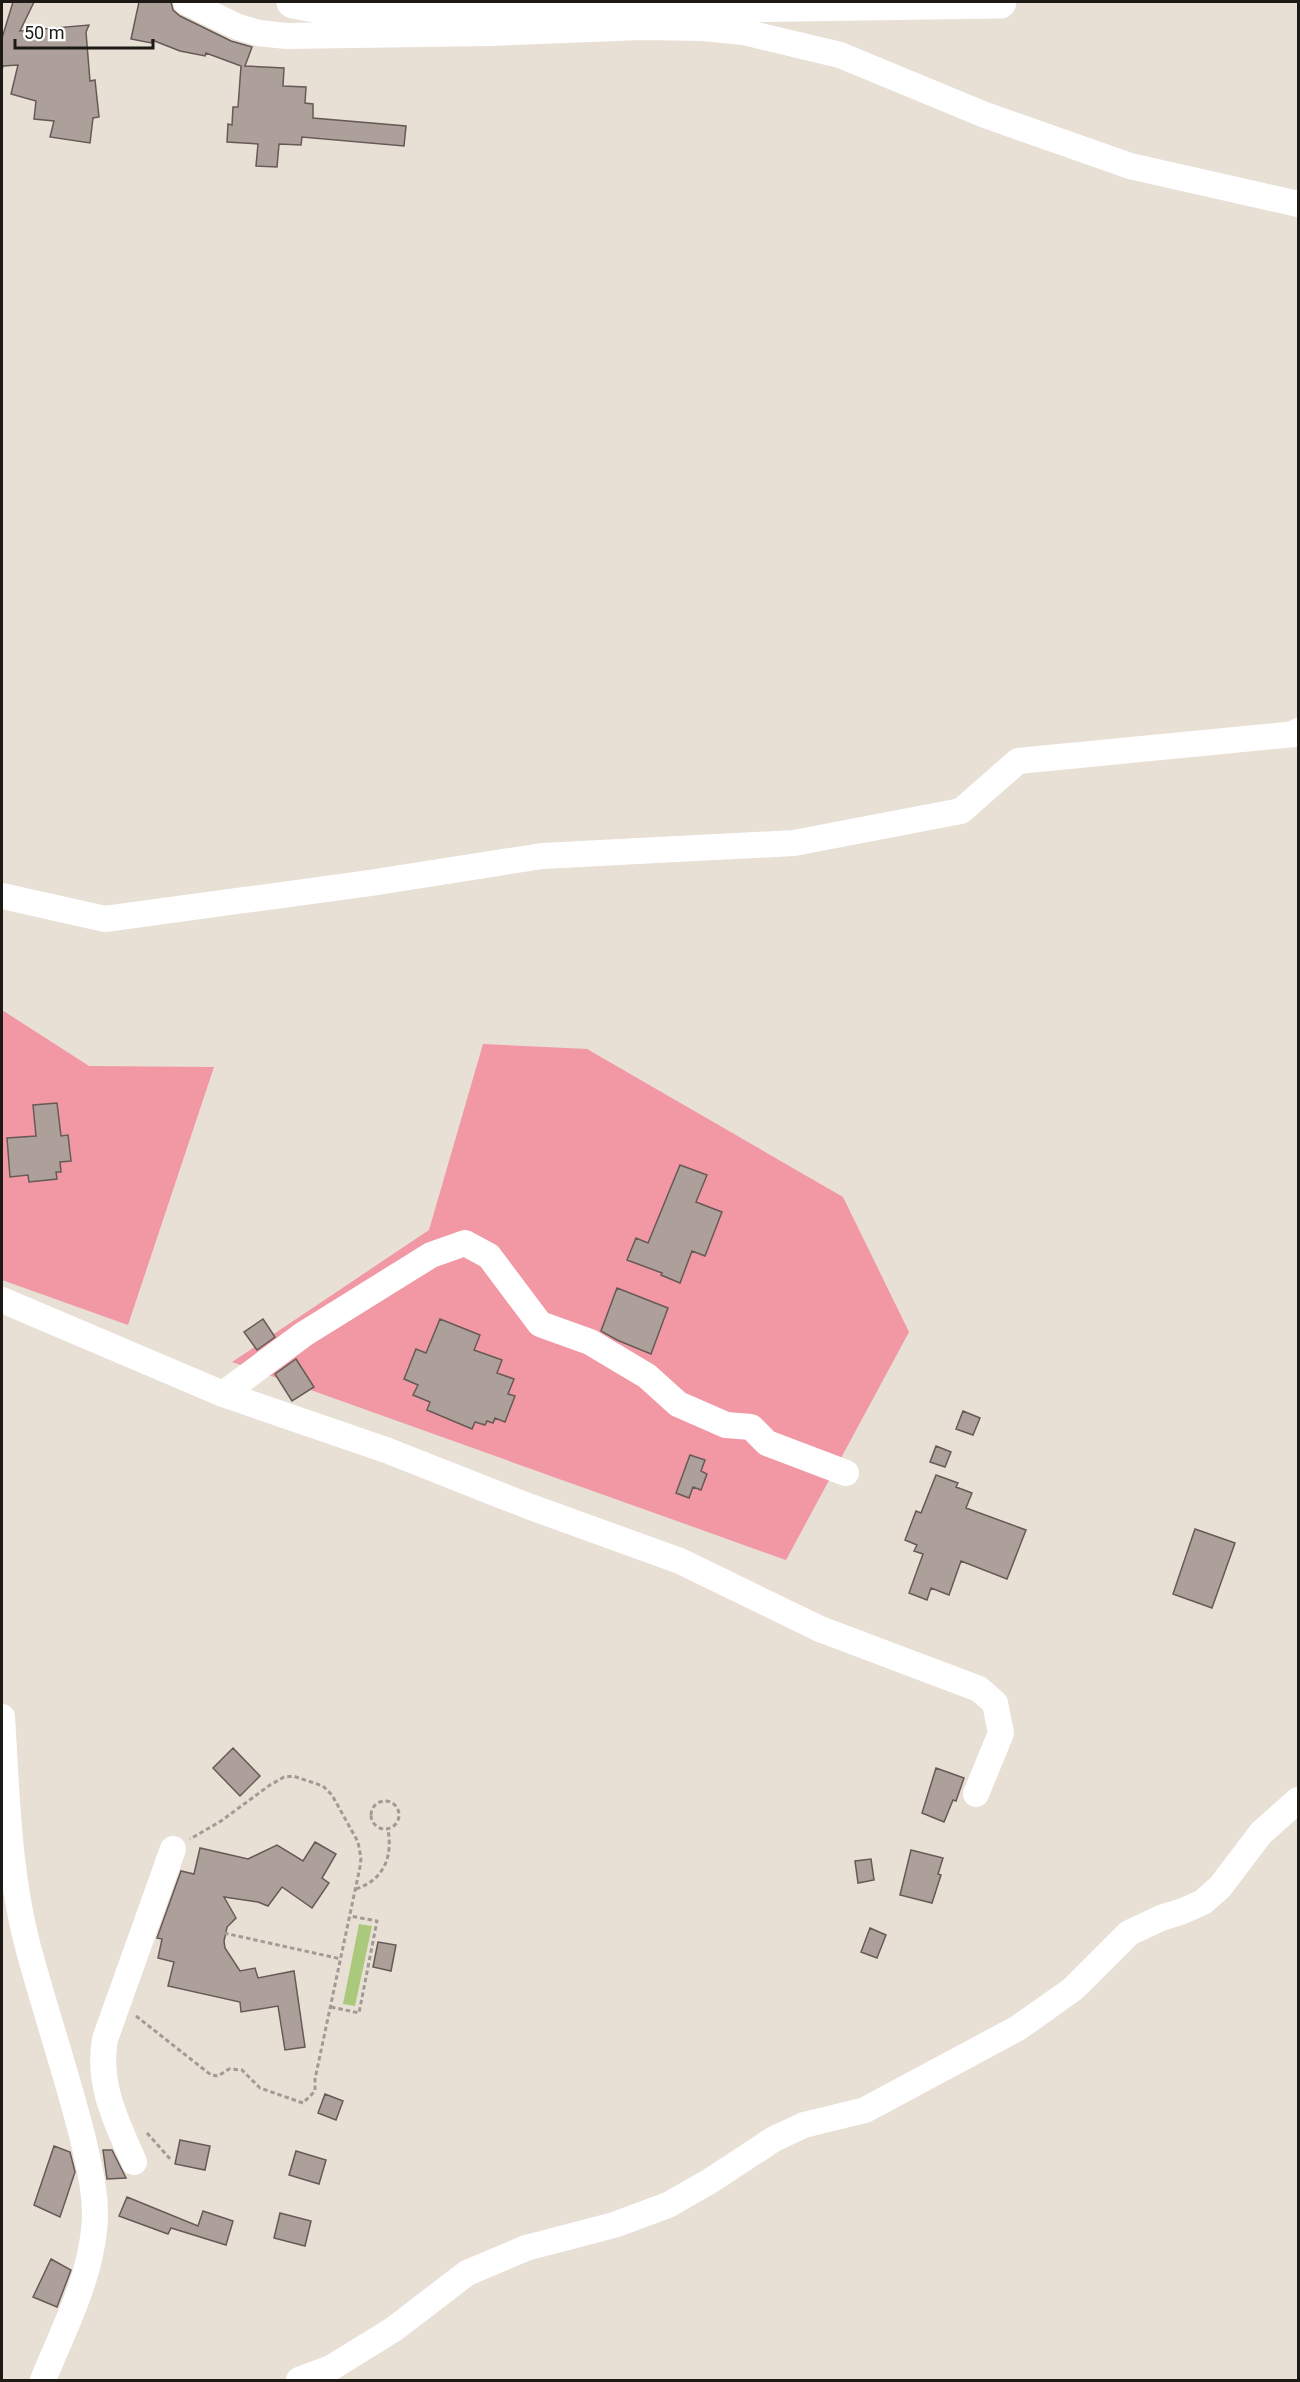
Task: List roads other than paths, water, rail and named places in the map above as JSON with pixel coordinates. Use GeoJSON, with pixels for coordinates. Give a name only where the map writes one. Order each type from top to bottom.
{"type":"FeatureCollection","features":[{"type":"Feature","properties":{"kind":"highway"},"geometry":{"type":"LineString","coordinates":[[293,2],[320,7],[372,11],[1000,2]]}},
{"type":"Feature","properties":{"kind":"street"},"geometry":{"type":"LineString","coordinates":[[186,2],[238,27],[259,33],[286,36],[458,34],[642,27],[703,28],[744,32],[840,55],[985,115],[1130,166],[1299,204]]}},
{"type":"Feature","properties":{"kind":"street"},"geometry":{"type":"LineString","coordinates":[[2,896],[105,919],[370,883],[542,856],[794,843],[960,811],[1018,761],[1294,734],[1299,731]]}},
{"type":"Feature","properties":{"kind":"street"},"geometry":{"type":"LineString","coordinates":[[223,1394],[314,1328],[431,1255],[465,1243],[489,1256],[540,1324],[590,1342],[646,1376],[678,1404],[726,1425],[752,1427],[767,1443],[846,1473]]}},
{"type":"Feature","properties":{"kind":"street"},"geometry":{"type":"LineString","coordinates":[[2,1300],[223,1394],[387,1450],[528,1506],[680,1561],[820,1629],[978,1689],[995,1703],[1001,1732],[976,1794]]}},
{"type":"Feature","properties":{"kind":"street"},"geometry":{"type":"LineString","coordinates":[[2,1717],[8,1822],[15,1887],[28,1947],[62,2058],[87,2155],[94,2197],[95,2229],[82,2281],[43,2380]]}},
{"type":"Feature","properties":{"kind":"street"},"geometry":{"type":"LineString","coordinates":[[299,2380],[331,2368],[394,2329],[467,2273],[526,2248],[614,2225],[668,2205],[718,2176],[774,2139],[804,2125],[865,2110],[1018,2028],[1073,1989],[1130,1933],[1203,1902],[1220,1887],[1261,1833],[1299,1800]]}},
{"type":"Feature","properties":{"kind":"street"},"geometry":{"type":"LineString","coordinates":[[134,2162],[110,2106],[102,2069],[105,2039],[173,1849]]}},
{"type":"Feature","properties":{"kind":"street"},"geometry":{"type":"LineString","coordinates":[[62,2058],[70,2058],[102,2069]]}}]}
